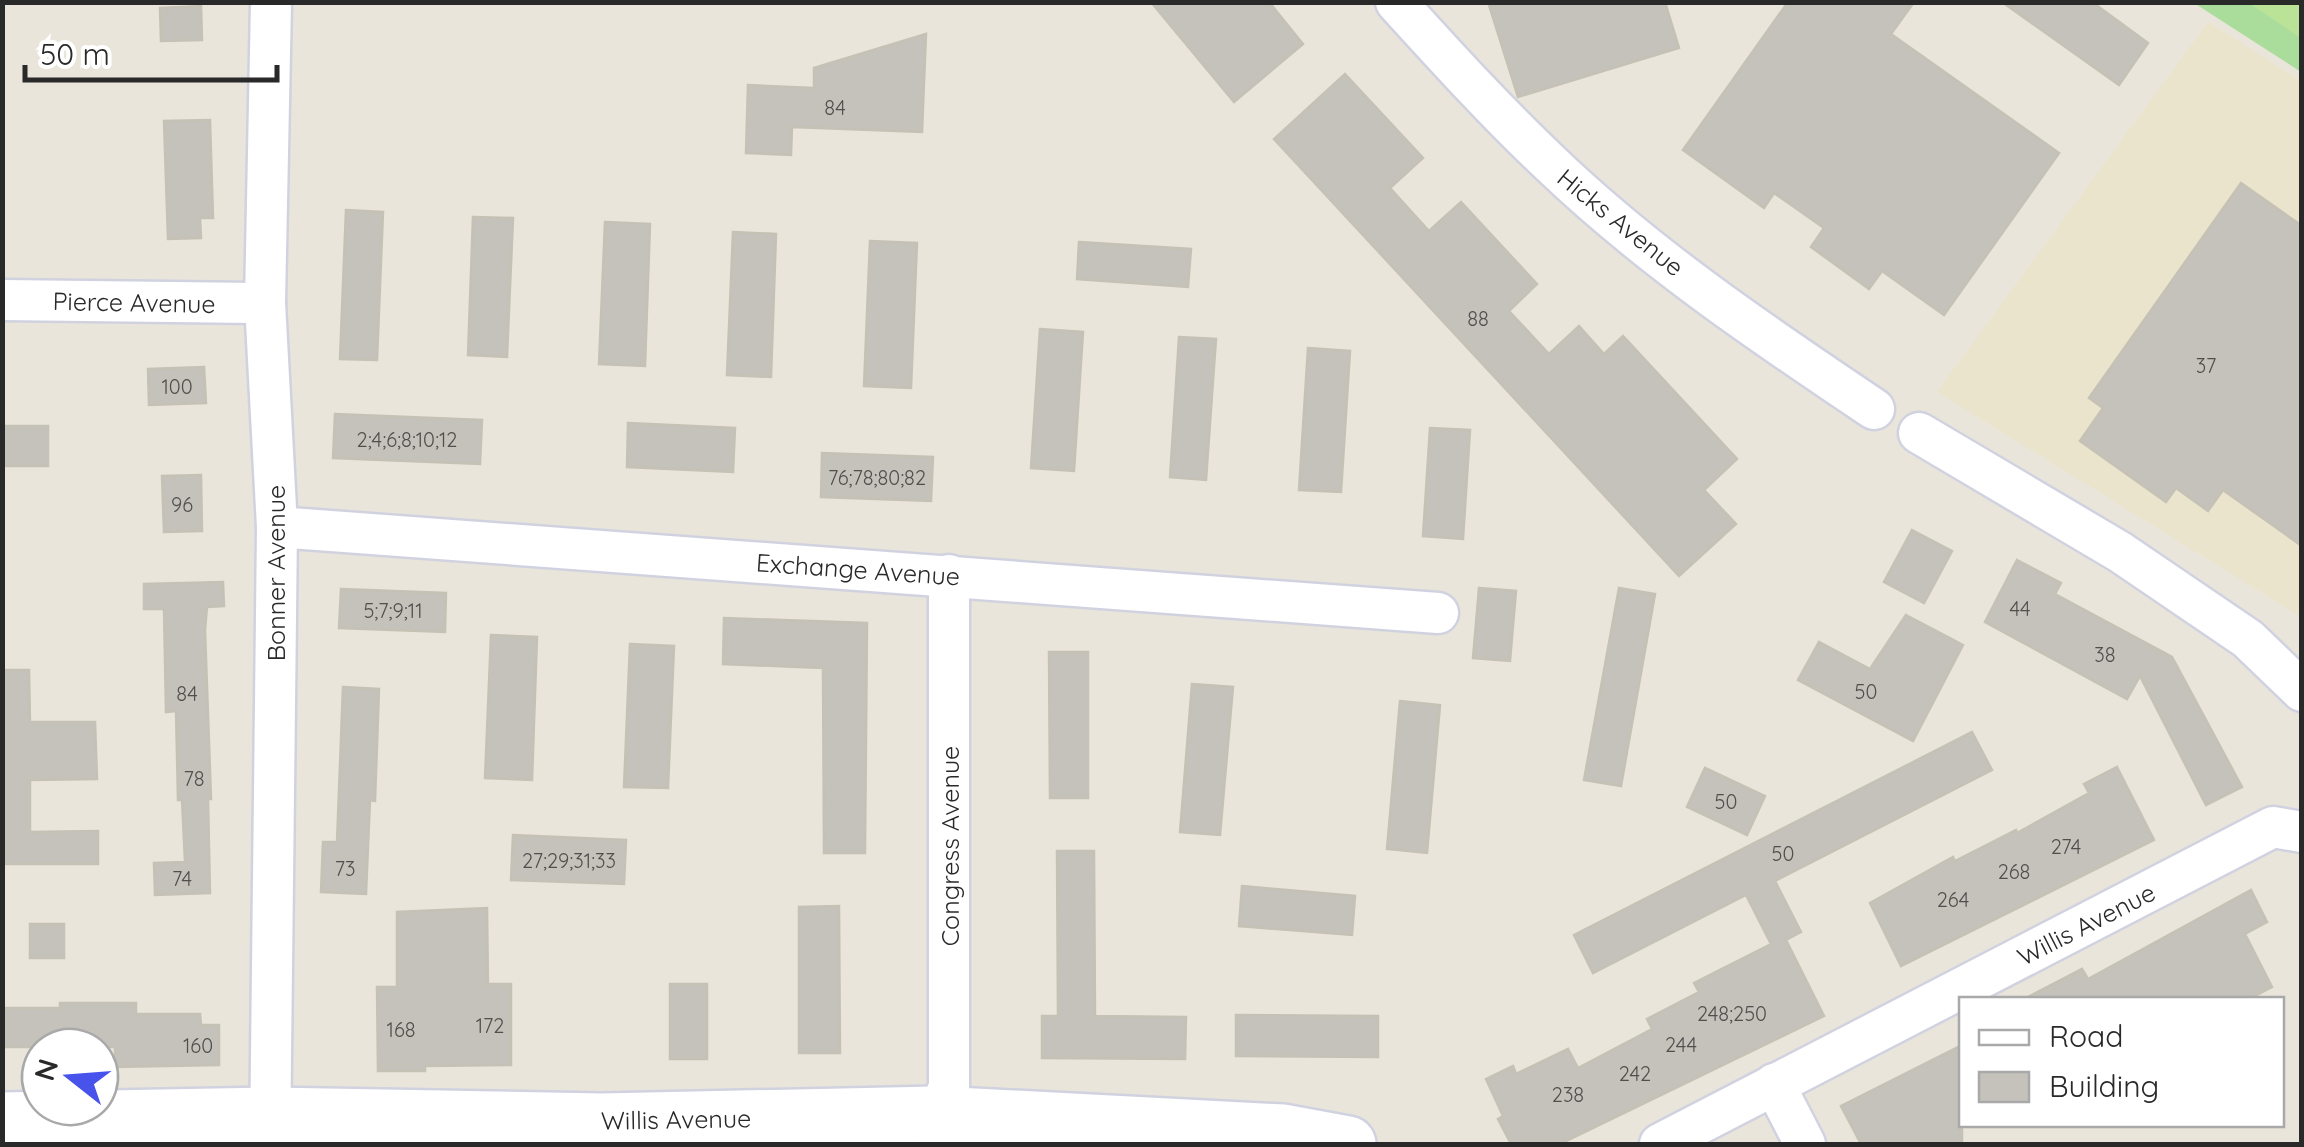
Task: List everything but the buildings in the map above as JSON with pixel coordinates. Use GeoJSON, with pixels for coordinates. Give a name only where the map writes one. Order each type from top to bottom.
{"type":"FeatureCollection","features":[{"type":"Feature","properties":{"kind":"street","name":"Bonner Avenue"},"geometry":{"type":"LineString","coordinates":[[270,2],[265,303],[277,526],[270,1130]]}},
{"type":"Feature","properties":{"kind":"street","name":"Hicks Avenue"},"geometry":{"type":"LineString","coordinates":[[1396,2],[1562,174],[1651,250],[1874,409]]}},
{"type":"Feature","properties":{"kind":"street","name":"Pierce Avenue"},"geometry":{"type":"LineString","coordinates":[[2,300],[265,303]]}},
{"type":"Feature","properties":{"kind":"street"},"geometry":{"type":"LineString","coordinates":[[1919,434],[2152,574],[2248,639],[2302,691]]}},
{"type":"Feature","properties":{"kind":"street","name":"Exchange Avenue"},"geometry":{"type":"LineString","coordinates":[[277,526],[1438,613]]}},
{"type":"Feature","properties":{"kind":"street","name":"Congress Avenue"},"geometry":{"type":"LineString","coordinates":[[936,1129],[949,1088],[949,575]]}},
{"type":"Feature","properties":{"kind":"street","name":"Willis Avenue"},"geometry":{"type":"LineString","coordinates":[[1660,1144],[2273,827],[2302,832]]}},
{"type":"Feature","properties":{"kind":"street"},"geometry":{"type":"LineString","coordinates":[[1774,1084],[1805,1144]]}},
{"type":"Feature","properties":{"kind":"street","name":"Willis Avenue"},"geometry":{"type":"LineString","coordinates":[[2,1120],[270,1130],[602,1133],[936,1129],[1283,1138],[1348,1144]]}},
{"type":"Feature","properties":{"kind":"shaded area"},"geometry":{"type":"Polygon","coordinates":[[[2208,22],[2301,81],[2301,617],[1937,392],[2208,22]]]}},
{"type":"Feature","properties":{"kind":"green space"},"geometry":{"type":"Polygon","coordinates":[[[2194,3],[2301,3],[2301,72],[2194,3]]]}},
{"type":"Feature","properties":{"kind":"green space"},"geometry":{"type":"Polygon","coordinates":[[[2249,3],[2301,3],[2301,38],[2249,3]]]}}]}
